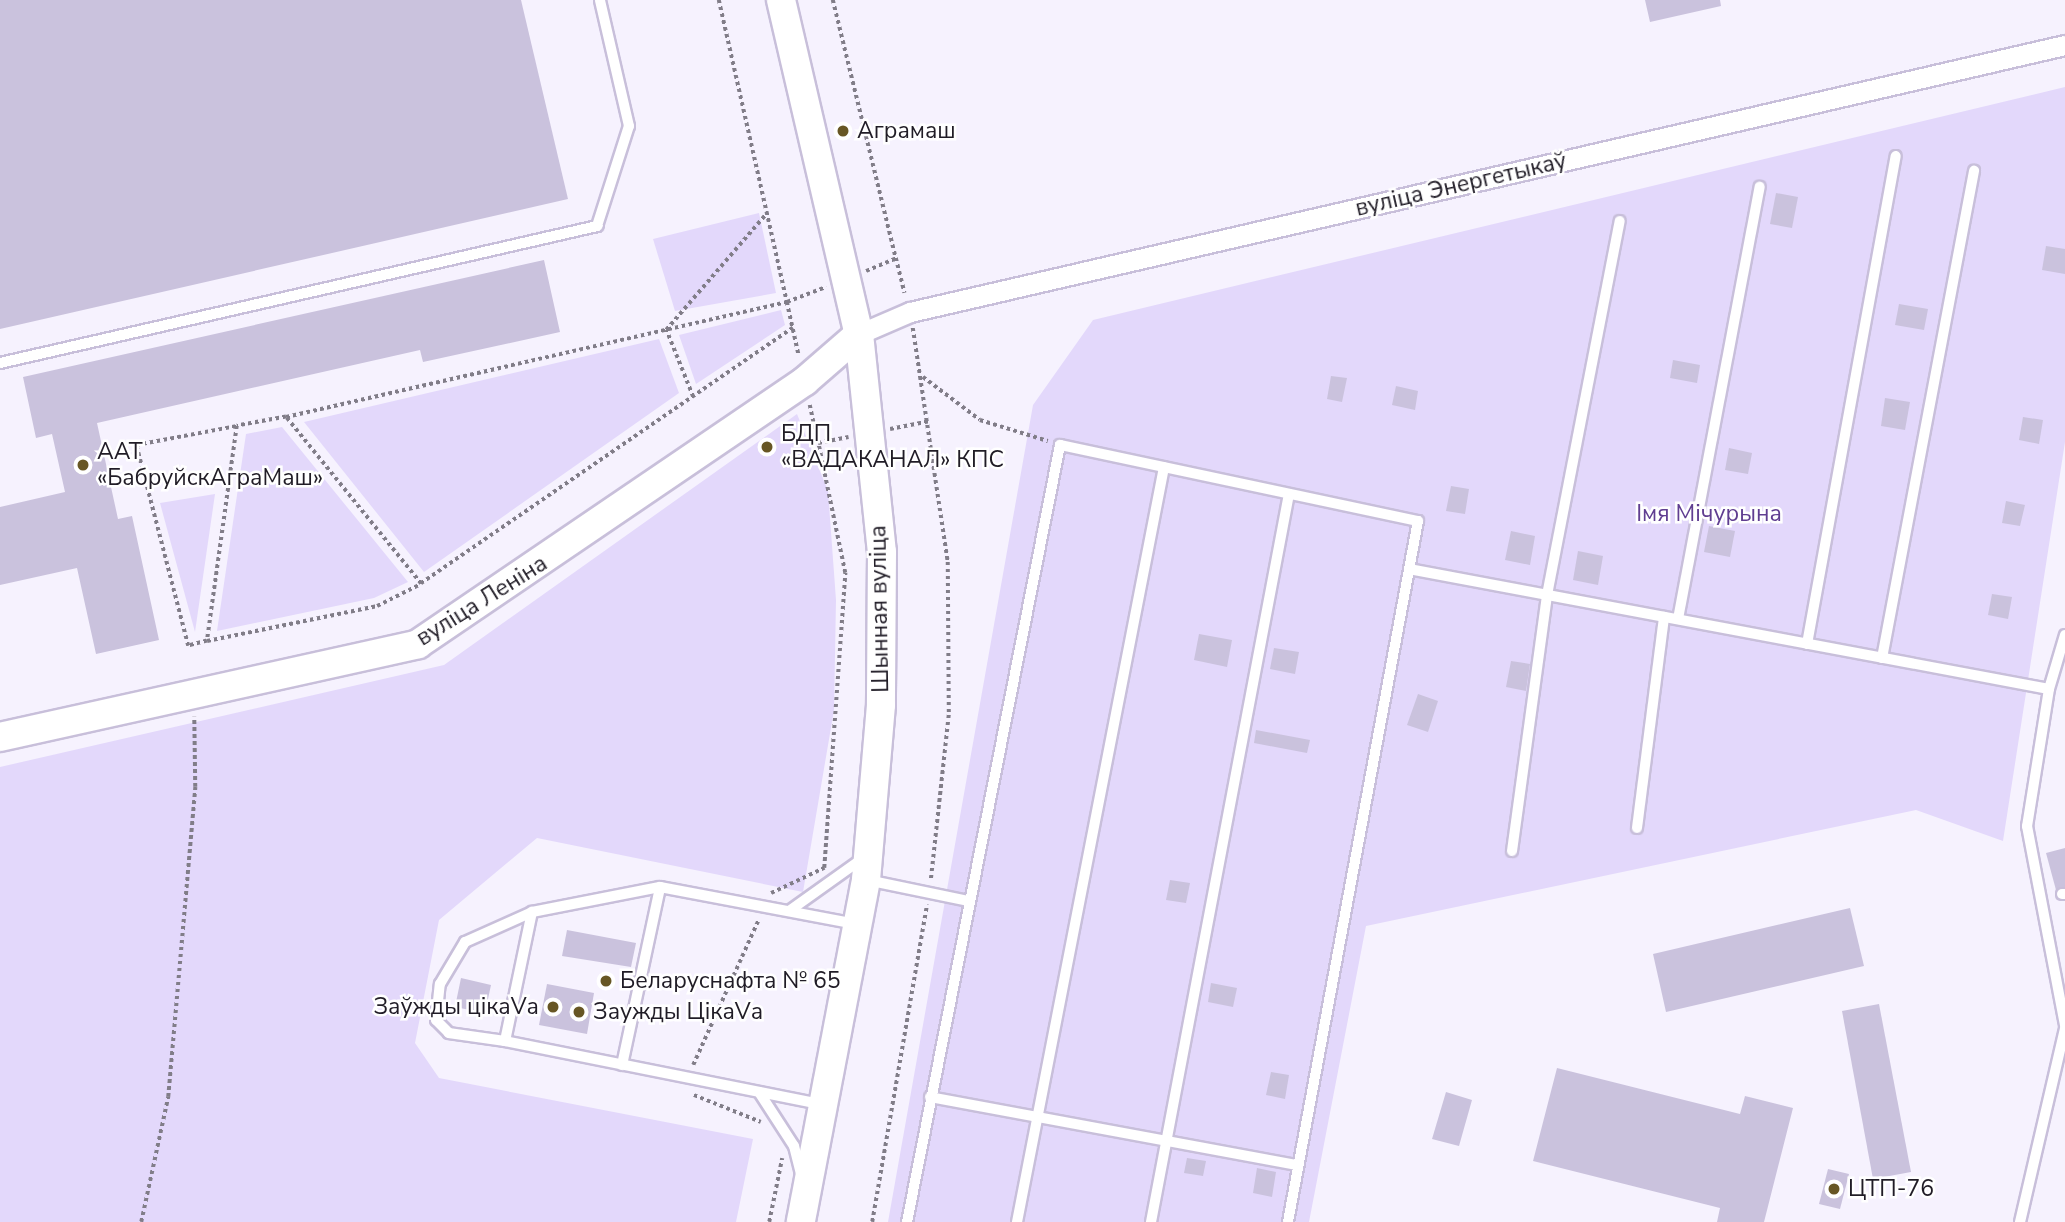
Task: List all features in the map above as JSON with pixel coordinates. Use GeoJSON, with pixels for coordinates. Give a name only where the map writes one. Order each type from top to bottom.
{"type":"FeatureCollection","features":[{"type":"Feature","properties":{"kind":"main road","name":"Шынная вуліца"},"geometry":{"type":"LineString","coordinates":[[781,0],[859,334],[882,552],[881,691],[868,866],[859,925],[803,1209]]}},
{"type":"Feature","properties":{"kind":"main road","name":"вуліца Леніна"},"geometry":{"type":"LineString","coordinates":[[0,737],[418,644],[805,381],[859,334]]}},
{"type":"Feature","properties":{"kind":"street","name":"вуліца Энергетыкаў"},"geometry":{"type":"LineString","coordinates":[[859,334],[910,312],[2065,45]]}},
{"type":"Feature","properties":{"kind":"lane"},"geometry":{"type":"LineString","coordinates":[[0,363],[597,226],[629,126],[600,0]]}},
{"type":"Feature","properties":{"kind":"lane"},"geometry":{"type":"LineString","coordinates":[[1807,644],[1896,156]]}},
{"type":"Feature","properties":{"kind":"lane"},"geometry":{"type":"LineString","coordinates":[[1882,658],[1974,171]]}},
{"type":"Feature","properties":{"kind":"lane"},"geometry":{"type":"LineString","coordinates":[[1678,620],[1760,187]]}},
{"type":"Feature","properties":{"kind":"lane"},"geometry":{"type":"LineString","coordinates":[[1512,850],[1547,595],[1620,221]]}},
{"type":"Feature","properties":{"kind":"lane"},"geometry":{"type":"LineString","coordinates":[[907,1222],[968,901],[1060,445],[1418,521],[1288,1222]]}},
{"type":"Feature","properties":{"kind":"lane"},"geometry":{"type":"LineString","coordinates":[[1017,1222],[1164,467]]}},
{"type":"Feature","properties":{"kind":"lane"},"geometry":{"type":"LineString","coordinates":[[1151,1222],[1289,494]]}},
{"type":"Feature","properties":{"kind":"lane"},"geometry":{"type":"LineString","coordinates":[[1409,569],[2049,689]]}},
{"type":"Feature","properties":{"kind":"lane"},"geometry":{"type":"LineString","coordinates":[[1637,828],[1664,617]]}},
{"type":"Feature","properties":{"kind":"lane"},"geometry":{"type":"LineString","coordinates":[[2020,1222],[2065,1027],[2027,826],[2049,689],[2065,635]]}},
{"type":"Feature","properties":{"kind":"lane"},"geometry":{"type":"LineString","coordinates":[[789,911],[868,866],[929,892],[968,901]]}},
{"type":"Feature","properties":{"kind":"lane"},"geometry":{"type":"LineString","coordinates":[[622,1065],[660,887]]}},
{"type":"Feature","properties":{"kind":"lane"},"geometry":{"type":"LineString","coordinates":[[824,1104],[505,1041],[449,1033],[436,1020],[440,984],[465,942],[532,912],[660,887],[859,925]]}},
{"type":"Feature","properties":{"kind":"lane"},"geometry":{"type":"LineString","coordinates":[[505,1041],[532,912]]}},
{"type":"Feature","properties":{"kind":"lane"},"geometry":{"type":"LineString","coordinates":[[760,1091],[787,1132],[803,1209]]}},
{"type":"Feature","properties":{"kind":"lane"},"geometry":{"type":"LineString","coordinates":[[930,1097],[1298,1165]]}},
{"type":"Feature","properties":{"kind":"path"},"geometry":{"type":"LineString","coordinates":[[719,0],[788,302],[845,573],[824,868],[770,894],[687,1077],[684,1091],[766,1124]]}},
{"type":"Feature","properties":{"kind":"path"},"geometry":{"type":"LineString","coordinates":[[833,0],[910,312],[930,421],[948,562],[948,715],[929,892],[872,1222]]}},
{"type":"Feature","properties":{"kind":"path"},"geometry":{"type":"LineString","coordinates":[[666,330],[767,213]]}},
{"type":"Feature","properties":{"kind":"path"},"geometry":{"type":"LineString","coordinates":[[793,328],[421,584],[377,606],[188,646],[136,446],[286,417],[788,302],[896,258]]}},
{"type":"Feature","properties":{"kind":"path"},"geometry":{"type":"LineString","coordinates":[[666,330],[693,397]]}},
{"type":"Feature","properties":{"kind":"path"},"geometry":{"type":"LineString","coordinates":[[922,376],[980,420],[1060,445]]}},
{"type":"Feature","properties":{"kind":"path"},"geometry":{"type":"LineString","coordinates":[[286,417],[421,584]]}},
{"type":"Feature","properties":{"kind":"path"},"geometry":{"type":"LineString","coordinates":[[818,443],[930,421]]}},
{"type":"Feature","properties":{"kind":"path"},"geometry":{"type":"LineString","coordinates":[[207,641],[237,426]]}},
{"type":"Feature","properties":{"kind":"path"},"geometry":{"type":"LineString","coordinates":[[141,1222],[168,1097],[195,787],[194,694]]}},
{"type":"Feature","properties":{"kind":"path"},"geometry":{"type":"LineString","coordinates":[[769,1222],[787,1132]]}},
{"type":"Feature","properties":{"kind":"green space","name":"Імя Мічурына"},"geometry":{"type":"Polygon","coordinates":[[[2065,87],[2065,442],[2003,841],[1916,810],[1366,926],[1309,1222],[888,1222],[1033,405],[1093,320],[2065,87]]]}},
{"type":"Feature","properties":{"kind":"green space"},"geometry":{"type":"Polygon","coordinates":[[[759,213],[776,293],[675,311],[653,239],[759,213]]]}},
{"type":"Feature","properties":{"kind":"green space"},"geometry":{"type":"Polygon","coordinates":[[[781,310],[785,325],[696,384],[679,335],[781,310]]]}},
{"type":"Feature","properties":{"kind":"green space"},"geometry":{"type":"Polygon","coordinates":[[[659,339],[679,393],[424,572],[304,422],[659,339]]]}},
{"type":"Feature","properties":{"kind":"green space"},"geometry":{"type":"Polygon","coordinates":[[[797,414],[828,491],[836,600],[834,710],[803,892],[537,838],[439,920],[415,1043],[439,1078],[753,1139],[736,1222],[0,1222],[0,767],[444,665],[797,414]]]}},
{"type":"Feature","properties":{"kind":"green space"},"geometry":{"type":"Polygon","coordinates":[[[282,427],[408,582],[374,598],[217,631],[246,434],[282,427]]]}},
{"type":"Feature","properties":{"kind":"green space"},"geometry":{"type":"Polygon","coordinates":[[[215,494],[195,632],[160,503],[215,494]]]}},
{"type":"Feature","properties":{"kind":"building"},"geometry":{"type":"Polygon","coordinates":[[[0,0],[521,0],[568,199],[0,329],[0,0]]]}},
{"type":"Feature","properties":{"kind":"building"},"geometry":{"type":"Polygon","coordinates":[[[1645,0],[1720,0],[1721,6],[1650,22],[1645,0]]]}},
{"type":"Feature","properties":{"kind":"building"},"geometry":{"type":"Polygon","coordinates":[[[1776,193],[1798,197],[1792,228],[1770,224],[1776,193]]]}},
{"type":"Feature","properties":{"kind":"building"},"geometry":{"type":"Polygon","coordinates":[[[2046,246],[2065,249],[2065,274],[2042,270],[2046,246]]]}},
{"type":"Feature","properties":{"kind":"building","name":"ААТ «БабруйскАграМаш»"},"geometry":{"type":"Polygon","coordinates":[[[544,260],[560,332],[423,362],[420,350],[97,423],[118,519],[132,516],[159,640],[96,654],[77,568],[0,585],[0,507],[65,492],[52,434],[36,438],[23,377],[544,260]]]}},
{"type":"Feature","properties":{"kind":"building"},"geometry":{"type":"Polygon","coordinates":[[[1899,304],[1928,309],[1924,330],[1895,325],[1899,304]]]}},
{"type":"Feature","properties":{"kind":"building"},"geometry":{"type":"Polygon","coordinates":[[[1673,360],[1700,365],[1697,383],[1670,378],[1673,360]]]}},
{"type":"Feature","properties":{"kind":"building"},"geometry":{"type":"Polygon","coordinates":[[[1331,376],[1347,378],[1342,402],[1327,399],[1331,376]]]}},
{"type":"Feature","properties":{"kind":"building"},"geometry":{"type":"Polygon","coordinates":[[[1396,386],[1418,391],[1415,410],[1392,405],[1396,386]]]}},
{"type":"Feature","properties":{"kind":"building"},"geometry":{"type":"Polygon","coordinates":[[[1885,398],[1910,402],[1905,430],[1881,426],[1885,398]]]}},
{"type":"Feature","properties":{"kind":"building"},"geometry":{"type":"Polygon","coordinates":[[[2023,417],[2043,420],[2039,444],[2019,440],[2023,417]]]}},
{"type":"Feature","properties":{"kind":"building","name":"БДП «ВАДАКАНАЛ» КПС"},"geometry":{"type":"Polygon","coordinates":[[[764,439],[770,439],[774,446],[770,453],[764,453],[760,449],[760,443],[764,439]]]}},
{"type":"Feature","properties":{"kind":"building"},"geometry":{"type":"Polygon","coordinates":[[[1729,448],[1752,453],[1748,474],[1725,470],[1729,448]]]}},
{"type":"Feature","properties":{"kind":"building"},"geometry":{"type":"Polygon","coordinates":[[[1451,486],[1469,489],[1465,514],[1446,511],[1451,486]]]}},
{"type":"Feature","properties":{"kind":"building"},"geometry":{"type":"Polygon","coordinates":[[[2006,501],[2025,505],[2020,526],[2002,523],[2006,501]]]}},
{"type":"Feature","properties":{"kind":"building"},"geometry":{"type":"Polygon","coordinates":[[[1709,526],[1735,531],[1730,557],[1704,552],[1709,526]]]}},
{"type":"Feature","properties":{"kind":"building"},"geometry":{"type":"Polygon","coordinates":[[[1511,531],[1535,536],[1530,565],[1505,560],[1511,531]]]}},
{"type":"Feature","properties":{"kind":"building"},"geometry":{"type":"Polygon","coordinates":[[[1578,551],[1603,556],[1598,585],[1573,580],[1578,551]]]}},
{"type":"Feature","properties":{"kind":"building"},"geometry":{"type":"Polygon","coordinates":[[[1992,594],[2012,597],[2008,619],[1988,615],[1992,594]]]}},
{"type":"Feature","properties":{"kind":"building"},"geometry":{"type":"Polygon","coordinates":[[[1199,634],[1232,640],[1227,667],[1194,660],[1199,634]]]}},
{"type":"Feature","properties":{"kind":"building"},"geometry":{"type":"Polygon","coordinates":[[[1274,648],[1299,652],[1295,674],[1270,669],[1274,648]]]}},
{"type":"Feature","properties":{"kind":"building"},"geometry":{"type":"Polygon","coordinates":[[[1511,661],[1530,664],[1526,691],[1506,687],[1511,661]]]}},
{"type":"Feature","properties":{"kind":"building"},"geometry":{"type":"Polygon","coordinates":[[[1418,694],[1438,701],[1428,732],[1407,725],[1418,694]]]}},
{"type":"Feature","properties":{"kind":"building"},"geometry":{"type":"Polygon","coordinates":[[[1256,730],[1310,740],[1307,753],[1254,743],[1256,730]]]}},
{"type":"Feature","properties":{"kind":"building"},"geometry":{"type":"Polygon","coordinates":[[[2065,848],[2065,887],[2056,890],[2046,853],[2065,848]]]}},
{"type":"Feature","properties":{"kind":"building"},"geometry":{"type":"Polygon","coordinates":[[[1170,880],[1190,883],[1186,903],[1166,900],[1170,880]]]}},
{"type":"Feature","properties":{"kind":"building"},"geometry":{"type":"Polygon","coordinates":[[[1850,908],[1864,966],[1666,1012],[1653,954],[1850,908]]]}},
{"type":"Feature","properties":{"kind":"building"},"geometry":{"type":"Polygon","coordinates":[[[567,930],[636,943],[631,967],[562,956],[567,930]]]}},
{"type":"Feature","properties":{"kind":"building"},"geometry":{"type":"Polygon","coordinates":[[[461,978],[491,985],[485,1013],[455,1007],[461,978]]]}},
{"type":"Feature","properties":{"kind":"building"},"geometry":{"type":"Polygon","coordinates":[[[1211,983],[1237,988],[1233,1007],[1208,1002],[1211,983]]]}},
{"type":"Feature","properties":{"kind":"building"},"geometry":{"type":"Polygon","coordinates":[[[547,984],[594,993],[587,1034],[539,1025],[547,984]]]}},
{"type":"Feature","properties":{"kind":"building"},"geometry":{"type":"Polygon","coordinates":[[[1879,1004],[1911,1172],[1873,1179],[1842,1011],[1879,1004]]]}},
{"type":"Feature","properties":{"kind":"building"},"geometry":{"type":"Polygon","coordinates":[[[1557,1068],[1740,1114],[1745,1096],[1793,1108],[1764,1222],[1717,1222],[1720,1208],[1533,1161],[1557,1068]]]}},
{"type":"Feature","properties":{"kind":"building"},"geometry":{"type":"Polygon","coordinates":[[[1271,1072],[1289,1075],[1285,1099],[1266,1095],[1271,1072]]]}},
{"type":"Feature","properties":{"kind":"building"},"geometry":{"type":"Polygon","coordinates":[[[1446,1092],[1472,1100],[1459,1146],[1432,1139],[1446,1092]]]}},
{"type":"Feature","properties":{"kind":"building"},"geometry":{"type":"Polygon","coordinates":[[[1187,1158],[1206,1161],[1203,1176],[1184,1173],[1187,1158]]]}},
{"type":"Feature","properties":{"kind":"building"},"geometry":{"type":"Polygon","coordinates":[[[1257,1168],[1276,1172],[1272,1197],[1253,1193],[1257,1168]]]}},
{"type":"Feature","properties":{"kind":"building","name":"ЦТП-76"},"geometry":{"type":"Polygon","coordinates":[[[1828,1169],[1849,1174],[1840,1209],[1819,1204],[1828,1169]]]}},
{"type":"Feature","properties":{"kind":"place","name":"Аграмаш"},"geometry":{"type":"Point","coordinates":[843,131]}},
{"type":"Feature","properties":{"kind":"place","name":"БДП «ВАДАКАНАЛ» КПС"},"geometry":{"type":"Point","coordinates":[767,447]}},
{"type":"Feature","properties":{"kind":"place","name":"ААТ «БабруйскАграМаш»"},"geometry":{"type":"Point","coordinates":[83,465]}},
{"type":"Feature","properties":{"kind":"place","name":"Беларуснафта № 65"},"geometry":{"type":"Point","coordinates":[606,981]}},
{"type":"Feature","properties":{"kind":"place","name":"Заўжды цікаVа"},"geometry":{"type":"Point","coordinates":[553,1007]}},
{"type":"Feature","properties":{"kind":"place","name":"Заужды ЦікаVа"},"geometry":{"type":"Point","coordinates":[579,1012]}},
{"type":"Feature","properties":{"kind":"place","name":"ЦТП-76"},"geometry":{"type":"Point","coordinates":[1834,1189]}}]}
